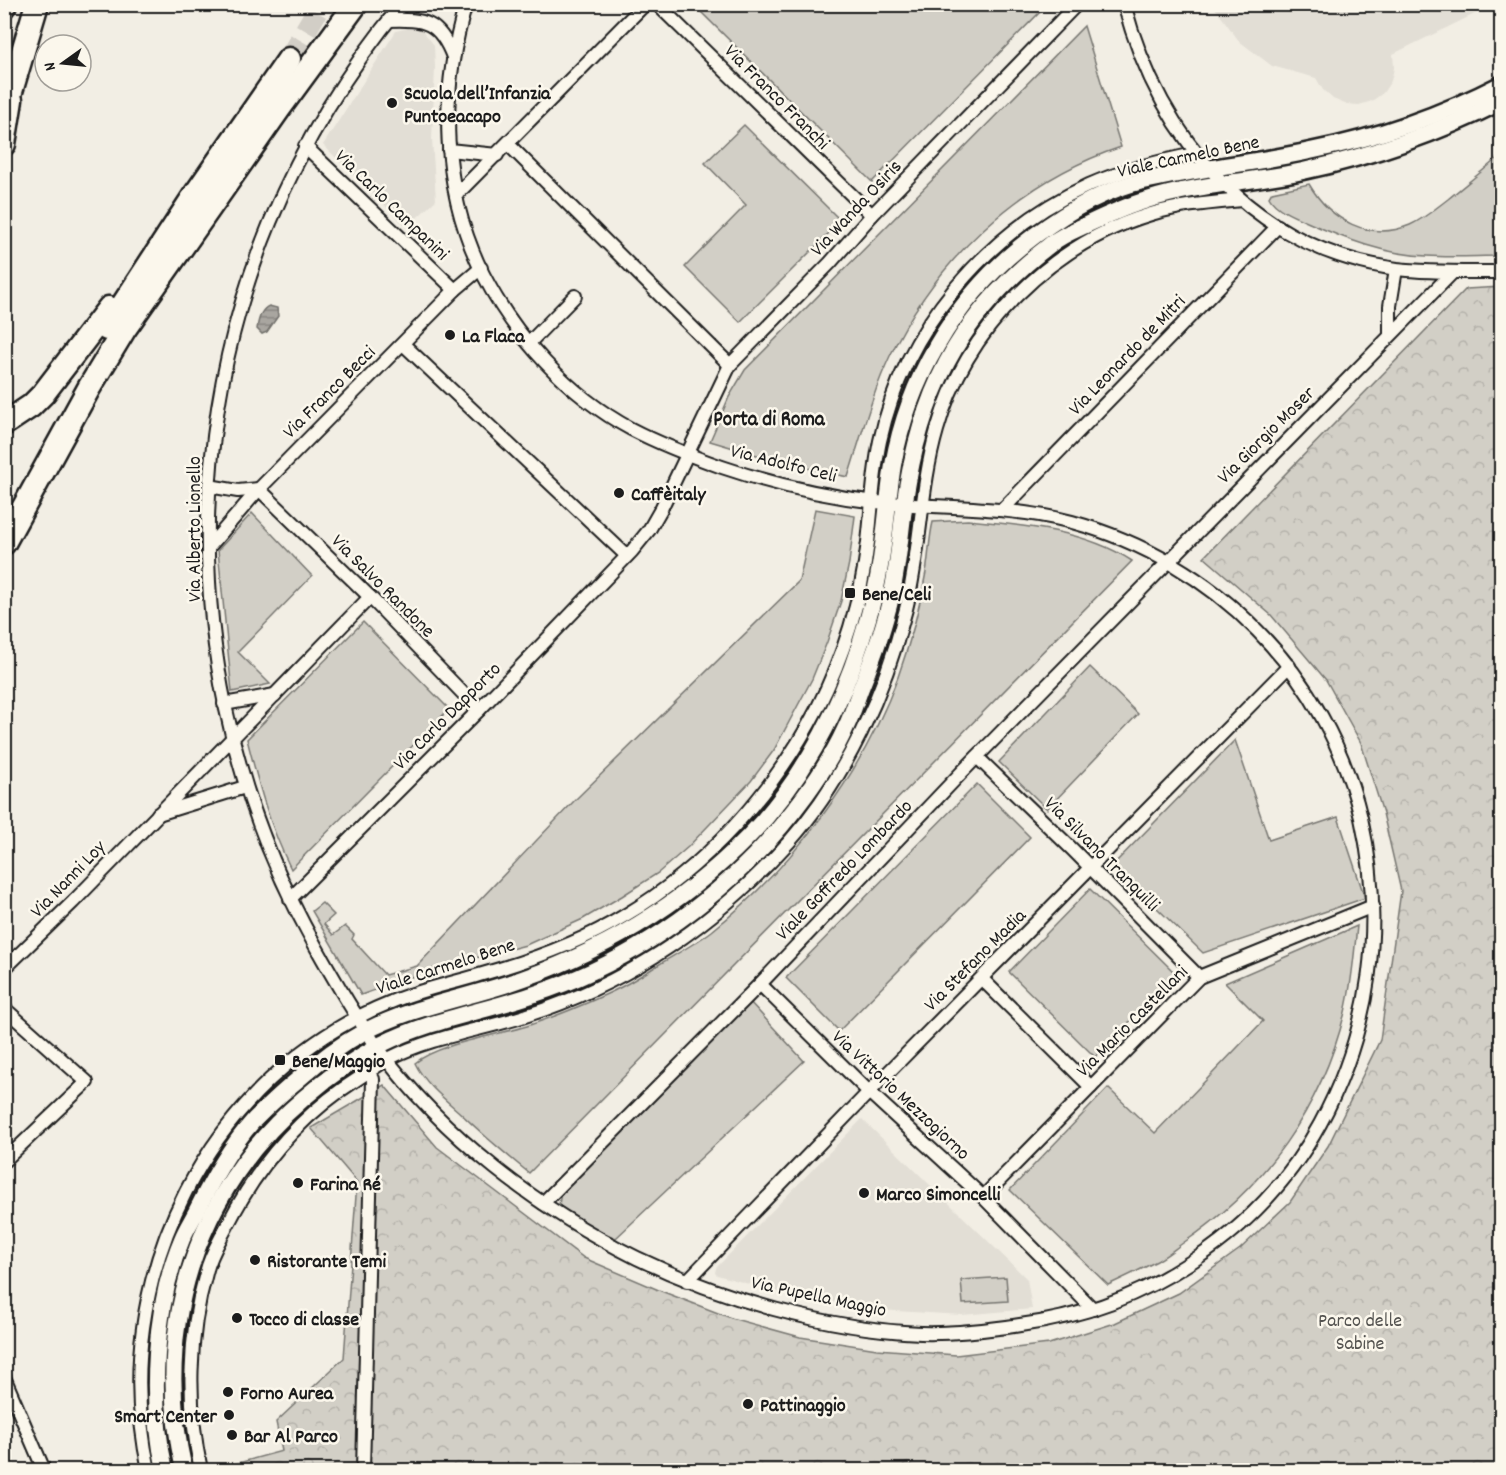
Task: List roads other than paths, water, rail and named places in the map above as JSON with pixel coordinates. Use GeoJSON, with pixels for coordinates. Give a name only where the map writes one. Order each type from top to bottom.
{"type":"FeatureCollection","features":[{"type":"Feature","properties":{"kind":"highway"},"geometry":{"type":"LineString","coordinates":[[4,115],[37,4]]}},
{"type":"Feature","properties":{"kind":"highway"},"geometry":{"type":"LineString","coordinates":[[4,543],[89,388],[124,330],[356,4]]}},
{"type":"Feature","properties":{"kind":"highway"},"geometry":{"type":"LineString","coordinates":[[4,533],[38,454],[122,305],[289,59]]}},
{"type":"Feature","properties":{"kind":"highway"},"geometry":{"type":"LineString","coordinates":[[4,144],[13,84]]}},
{"type":"Feature","properties":{"kind":"highway"},"geometry":{"type":"LineString","coordinates":[[4,424],[31,406],[50,386],[194,196]]}},
{"type":"Feature","properties":{"kind":"street","name":"Via Alberto Lionello"},"geometry":{"type":"LineString","coordinates":[[362,1024],[290,899],[266,846],[245,787],[224,704],[213,625],[209,486],[220,389],[235,321],[273,214],[305,146],[354,67],[402,4]]}},
{"type":"Feature","properties":{"kind":"street","name":"Via Adolfo Celi"},"geometry":{"type":"LineString","coordinates":[[466,4],[448,88],[449,150],[456,195],[465,231],[481,268],[501,306],[529,343],[572,387],[609,415],[646,436],[687,454],[776,483],[823,494],[897,504]]}},
{"type":"Feature","properties":{"kind":"street"},"geometry":{"type":"LineString","coordinates":[[456,195],[645,4]]}},
{"type":"Feature","properties":{"kind":"street","name":"Via Franco Franchi"},"geometry":{"type":"LineString","coordinates":[[657,4],[872,215]]}},
{"type":"Feature","properties":{"kind":"street","name":"Via Wanda Osiris"},"geometry":{"type":"LineString","coordinates":[[687,454],[730,365],[1077,4]]}},
{"type":"Feature","properties":{"kind":"street"},"geometry":{"type":"LineString","coordinates":[[1124,4],[1150,80],[1174,122],[1208,169],[1241,200],[1278,226],[1308,242],[1347,257],[1396,269],[1502,272]]}},
{"type":"Feature","properties":{"kind":"street"},"geometry":{"type":"LineString","coordinates":[[389,20],[417,20],[430,23],[443,36],[453,57]]}},
{"type":"Feature","properties":{"kind":"street","name":"Viale Carmelo Bene"},"geometry":{"type":"LineString","coordinates":[[165,1470],[157,1429],[155,1394],[157,1350],[165,1293],[185,1231],[228,1169],[253,1122],[283,1092],[391,1001],[543,955],[624,917],[649,900],[710,850],[765,789],[816,711],[849,634],[869,540],[872,502],[884,427],[901,378],[914,349],[943,305],[975,265],[1046,228],[1093,200],[1131,184],[1256,162],[1346,143],[1464,103],[1502,84]]}},
{"type":"Feature","properties":{"kind":"street","name":"Viale Carmelo Bene"},"geometry":{"type":"LineString","coordinates":[[149,1470],[141,1426],[139,1384],[140,1349],[148,1296],[169,1225],[206,1155],[238,1111],[274,1075],[327,1034],[497,987],[564,964],[593,951],[649,919],[714,869],[751,834],[789,786],[825,728],[852,691],[882,632],[891,596],[897,504],[892,473],[905,417],[929,358],[955,317],[980,286],[1013,253],[1046,228],[1114,212],[1147,200],[1223,184],[1291,174],[1353,159],[1446,127],[1502,101]]}},
{"type":"Feature","properties":{"kind":"street"},"geometry":{"type":"LineString","coordinates":[[508,144],[730,365]]}},
{"type":"Feature","properties":{"kind":"street","name":"Via Carlo Campanini"},"geometry":{"type":"LineString","coordinates":[[305,146],[455,290]]}},
{"type":"Feature","properties":{"kind":"street"},"geometry":{"type":"LineString","coordinates":[[449,150],[497,155]]}},
{"type":"Feature","properties":{"kind":"street","name":"Viale Carmelo Bene"},"geometry":{"type":"LineString","coordinates":[[201,1470],[192,1407],[193,1339],[206,1273],[216,1244],[251,1183],[274,1150],[304,1119],[382,1053],[412,1049],[558,1005],[607,983],[654,957],[702,924],[748,885],[792,838],[817,808],[861,735],[880,688],[907,603],[935,436],[949,396],[952,369],[966,330],[1046,228],[1065,198],[1108,178],[1142,166],[1196,154]]}},
{"type":"Feature","properties":{"kind":"street","name":"Viale Carmelo Bene"},"geometry":{"type":"LineString","coordinates":[[897,504],[928,402],[952,369],[1012,301],[1038,277],[1066,255],[1109,231],[1154,213],[1192,204],[1241,200]]}},
{"type":"Feature","properties":{"kind":"street","name":"Via Leonardo de Mitri"},"geometry":{"type":"LineString","coordinates":[[1002,509],[1278,226]]}},
{"type":"Feature","properties":{"kind":"street"},"geometry":{"type":"LineString","coordinates":[[1046,228],[1066,255]]}},
{"type":"Feature","properties":{"kind":"street","name":"Via Franco Becci"},"geometry":{"type":"LineString","coordinates":[[209,547],[259,489],[455,290],[481,268]]}},
{"type":"Feature","properties":{"kind":"street"},"geometry":{"type":"LineString","coordinates":[[1390,335],[1390,306],[1396,269]]}},
{"type":"Feature","properties":{"kind":"street","name":"Via Giorgio Moser"},"geometry":{"type":"LineString","coordinates":[[1168,560],[1453,272]]}},
{"type":"Feature","properties":{"kind":"street"},"geometry":{"type":"LineString","coordinates":[[529,343],[574,296]]}},
{"type":"Feature","properties":{"kind":"street"},"geometry":{"type":"LineString","coordinates":[[403,344],[627,556]]}},
{"type":"Feature","properties":{"kind":"street"},"geometry":{"type":"LineString","coordinates":[[914,349],[929,358]]}},
{"type":"Feature","properties":{"kind":"street","name":"Via Carlo Dapporto"},"geometry":{"type":"LineString","coordinates":[[290,899],[479,710],[627,556],[656,519],[687,454]]}},
{"type":"Feature","properties":{"kind":"street"},"geometry":{"type":"LineString","coordinates":[[209,486],[230,490],[259,489]]}},
{"type":"Feature","properties":{"kind":"street","name":"Via Salvo Randone"},"geometry":{"type":"LineString","coordinates":[[259,489],[479,710]]}},
{"type":"Feature","properties":{"kind":"street","name":"Via Pupella Maggio"},"geometry":{"type":"LineString","coordinates":[[362,1024],[382,1053],[414,1091],[460,1137],[543,1203],[610,1244],[687,1281],[788,1312],[864,1328],[950,1333],[978,1331],[1037,1323],[1093,1309],[1157,1282],[1214,1247],[1257,1211],[1300,1158],[1315,1134],[1342,1080],[1363,1017],[1372,959],[1372,880],[1364,830],[1349,776],[1321,714],[1289,666],[1240,615],[1168,560],[1152,551],[1089,528],[1035,514],[1002,509],[897,504]]}},
{"type":"Feature","properties":{"kind":"street","name":"Viale Goffredo Lombardo"},"geometry":{"type":"LineString","coordinates":[[543,1203],[760,984],[1168,560]]}},
{"type":"Feature","properties":{"kind":"street","name":"Via Nanni Loy"},"geometry":{"type":"LineString","coordinates":[[4,969],[73,902],[369,597]]}},
{"type":"Feature","properties":{"kind":"street","name":"Via Stefano Madia"},"geometry":{"type":"LineString","coordinates":[[687,1281],[869,1092],[982,980],[1289,666]]}},
{"type":"Feature","properties":{"kind":"street"},"geometry":{"type":"LineString","coordinates":[[836,668],[852,691],[880,688]]}},
{"type":"Feature","properties":{"kind":"street","name":"Viale Carmelo Bene"},"geometry":{"type":"LineString","coordinates":[[184,1470],[176,1427],[173,1388],[178,1315],[185,1284],[201,1238],[220,1197],[228,1169],[333,1073],[382,1053],[436,1021],[530,996],[575,980],[667,929],[696,908],[744,866],[786,820],[817,777],[846,729],[852,691]]}},
{"type":"Feature","properties":{"kind":"street"},"geometry":{"type":"LineString","coordinates":[[224,704],[275,695]]}},
{"type":"Feature","properties":{"kind":"street","name":"Via Silvano Tranquilli"},"geometry":{"type":"LineString","coordinates":[[977,757],[1199,977]]}},
{"type":"Feature","properties":{"kind":"street","name":"Via Nanni Loy"},"geometry":{"type":"LineString","coordinates":[[156,814],[245,787]]}},
{"type":"Feature","properties":{"kind":"street","name":"Via Mario Castellani"},"geometry":{"type":"LineString","coordinates":[[983,1197],[1199,977],[1373,906]]}},
{"type":"Feature","properties":{"kind":"street","name":"Viale Carmelo Bene"},"geometry":{"type":"LineString","coordinates":[[543,955],[564,964]]}},
{"type":"Feature","properties":{"kind":"street","name":"Viale Carmelo Bene"},"geometry":{"type":"LineString","coordinates":[[558,1005],[575,980]]}},
{"type":"Feature","properties":{"kind":"street"},"geometry":{"type":"LineString","coordinates":[[982,980],[1091,1087]]}},
{"type":"Feature","properties":{"kind":"street","name":"Via Vittorio Mezzogiorno"},"geometry":{"type":"LineString","coordinates":[[760,984],[869,1092],[983,1197],[1093,1309]]}},
{"type":"Feature","properties":{"kind":"street"},"geometry":{"type":"LineString","coordinates":[[4,1008],[87,1082],[4,1161]]}},
{"type":"Feature","properties":{"kind":"street"},"geometry":{"type":"LineString","coordinates":[[363,1470],[373,1079]]}},
{"type":"Feature","properties":{"kind":"street"},"geometry":{"type":"LineString","coordinates":[[206,1155],[251,1183]]}},
{"type":"Feature","properties":{"kind":"street"},"geometry":{"type":"LineString","coordinates":[[4,1377],[44,1470]]}},
{"type":"Feature","properties":{"kind":"tunnel"},"geometry":{"type":"LineString","coordinates":[[289,59],[321,4]]}},
{"type":"Feature","properties":{"kind":"place","name":"Scuola dell’Infanzia Puntoeacapo"},"geometry":{"type":"Point","coordinates":[392,103]}},
{"type":"Feature","properties":{"kind":"place","name":"La Flaca"},"geometry":{"type":"Point","coordinates":[450,335]}},
{"type":"Feature","properties":{"kind":"place","name":"Caffèitaly"},"geometry":{"type":"Point","coordinates":[619,493]}},
{"type":"Feature","properties":{"kind":"place","name":"Bene/Celi"},"geometry":{"type":"Point","coordinates":[850,593]}},
{"type":"Feature","properties":{"kind":"place","name":"Bene/Maggio"},"geometry":{"type":"Point","coordinates":[280,1060]}},
{"type":"Feature","properties":{"kind":"place","name":"Farina Ré"},"geometry":{"type":"Point","coordinates":[298,1183]}},
{"type":"Feature","properties":{"kind":"place","name":"Marco Simoncelli"},"geometry":{"type":"Point","coordinates":[864,1193]}},
{"type":"Feature","properties":{"kind":"place","name":"Ristorante Temi"},"geometry":{"type":"Point","coordinates":[255,1260]}},
{"type":"Feature","properties":{"kind":"place","name":"Tocco di classe"},"geometry":{"type":"Point","coordinates":[237,1318]}},
{"type":"Feature","properties":{"kind":"place","name":"Forno Aurea"},"geometry":{"type":"Point","coordinates":[228,1392]}},
{"type":"Feature","properties":{"kind":"place","name":"Pattinaggio"},"geometry":{"type":"Point","coordinates":[748,1404]}},
{"type":"Feature","properties":{"kind":"place","name":"Smart Center"},"geometry":{"type":"Point","coordinates":[229,1415]}},
{"type":"Feature","properties":{"kind":"place","name":"Bar Al Parco"},"geometry":{"type":"Point","coordinates":[232,1435]}},
{"type":"Feature","properties":{"kind":"district","name":"Porta di Roma"},"geometry":{"type":"Point","coordinates":[769,418]}},
{"type":"Feature","properties":{"kind":"park label","name":"Parco delle Sabine"},"geometry":{"type":"Point","coordinates":[1360,1330]}}]}
